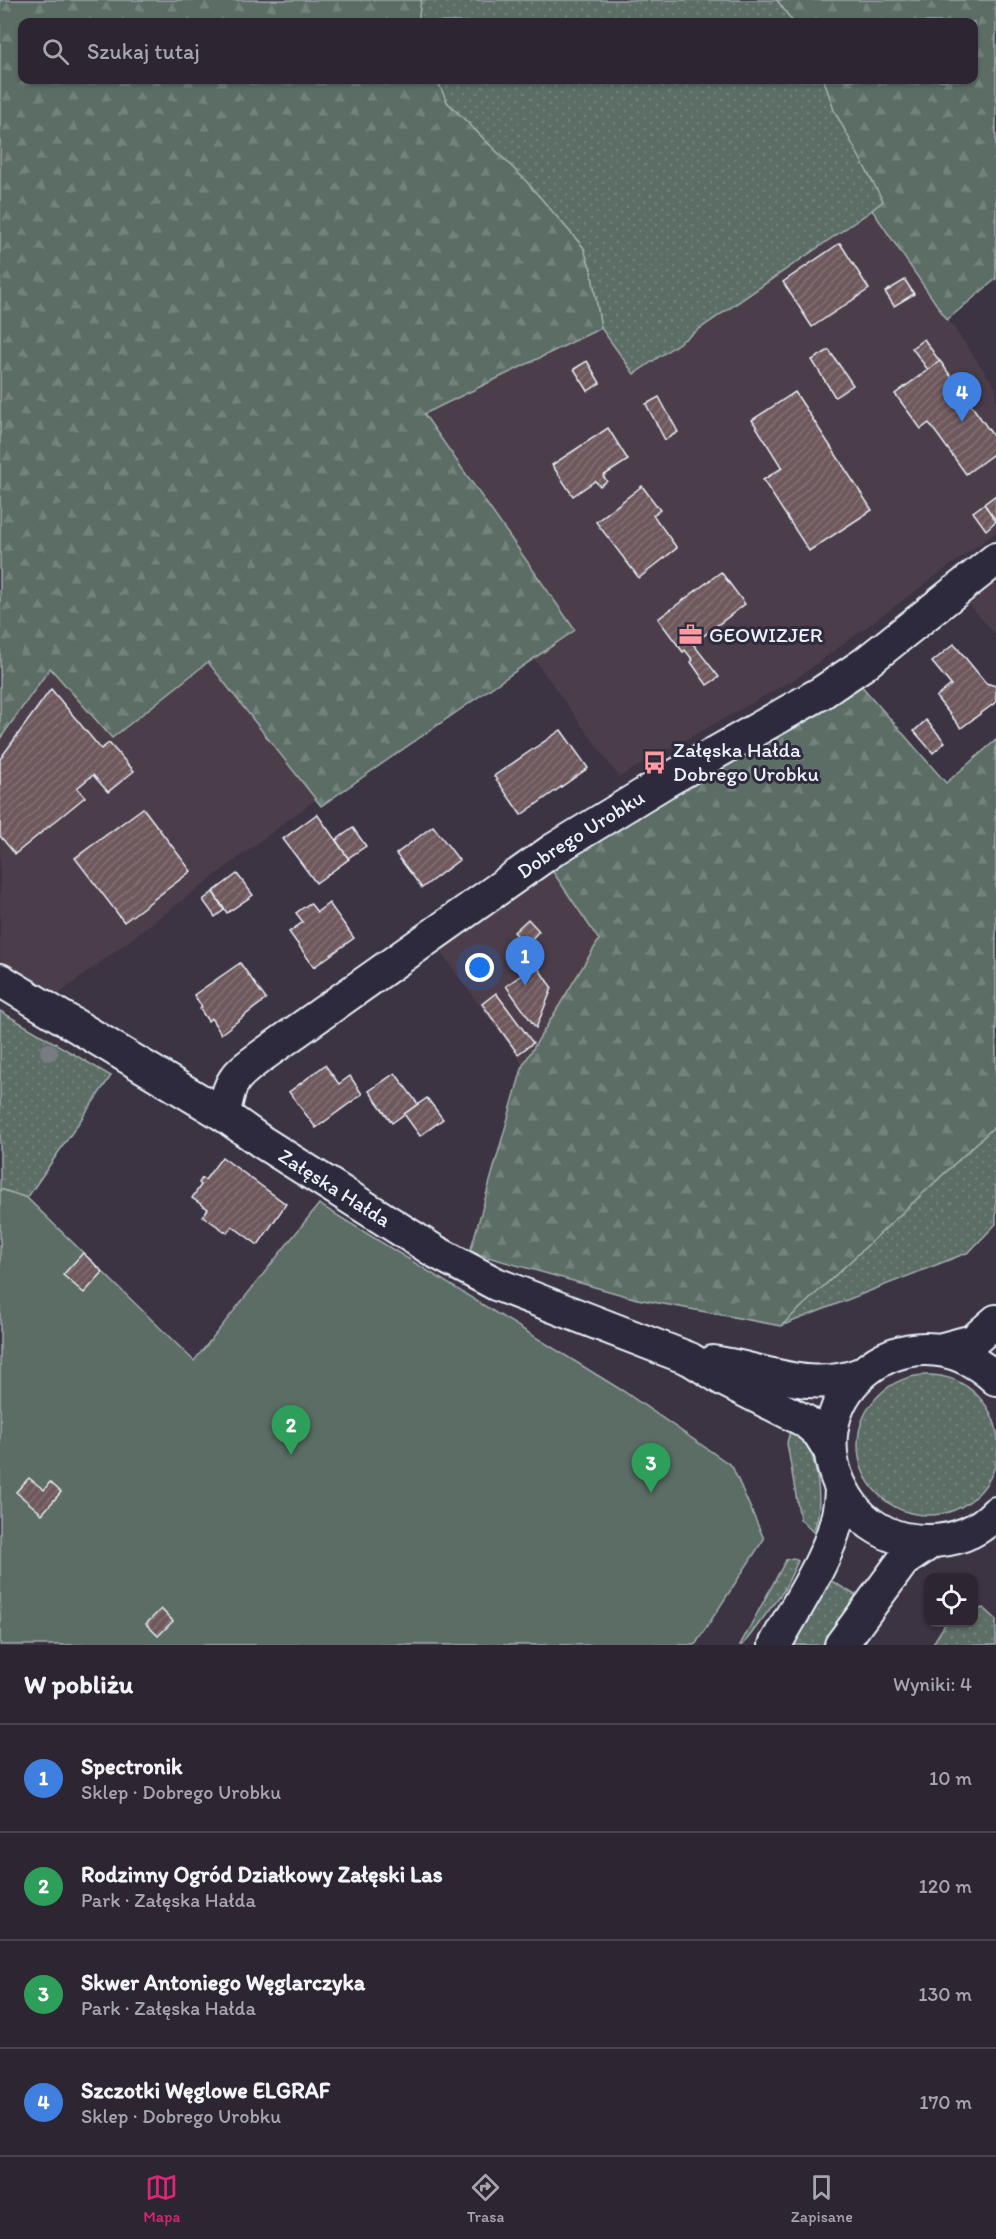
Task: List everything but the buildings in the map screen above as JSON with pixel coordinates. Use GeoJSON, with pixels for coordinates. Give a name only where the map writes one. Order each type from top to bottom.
{"type":"FeatureCollection","features":[{"type":"Feature","properties":{"kind":"street","name":"Dobrego Urobku"},"geometry":{"type":"LineString","coordinates":[[224,1115],[230,1085],[241,1071],[263,1055],[553,850],[622,807],[831,687],[878,653],[996,559]]}},
{"type":"Feature","properties":{"kind":"street","name":"Załęska Hałda"},"geometry":{"type":"LineString","coordinates":[[0,980],[224,1115],[262,1142],[436,1252],[496,1284],[690,1359],[724,1380],[805,1421],[819,1433],[830,1450]]}},
{"type":"Feature","properties":{"kind":"street"},"geometry":{"type":"LineString","coordinates":[[996,1321],[973,1341],[943,1349],[921,1348],[899,1352],[879,1361],[861,1374],[847,1390],[837,1409],[831,1430],[830,1450],[834,1471],[842,1490],[857,1513],[879,1529],[904,1540],[974,1539],[996,1543]]}},
{"type":"Feature","properties":{"kind":"street"},"geometry":{"type":"LineString","coordinates":[[943,1349],[978,1362],[996,1379]]}},
{"type":"Feature","properties":{"kind":"street","name":"Załęska Hałda"},"geometry":{"type":"LineString","coordinates":[[690,1359],[727,1364],[815,1384],[844,1381],[861,1374]]}},
{"type":"Feature","properties":{"kind":"street"},"geometry":{"type":"LineString","coordinates":[[775,1645],[827,1546],[838,1516],[842,1490]]}},
{"type":"Feature","properties":{"kind":"street"},"geometry":{"type":"LineString","coordinates":[[841,1645],[903,1561],[941,1541],[970,1533],[996,1513]]}},
{"type":"Feature","properties":{"kind":"shaded area"},"geometry":{"type":"Polygon","coordinates":[[[872,210],[996,388],[996,532],[797,678],[619,777],[534,659],[575,631],[423,414],[601,328],[634,373],[872,210]]]}},
{"type":"Feature","properties":{"kind":"shaded area"},"geometry":{"type":"Polygon","coordinates":[[[996,579],[996,635],[966,601],[996,579]]]}},
{"type":"Feature","properties":{"kind":"shaded area"},"geometry":{"type":"Polygon","coordinates":[[[208,662],[316,799],[56,996],[0,964],[0,739],[50,668],[112,738],[208,662]]]}},
{"type":"Feature","properties":{"kind":"shaded area"},"geometry":{"type":"Polygon","coordinates":[[[549,866],[600,940],[523,1065],[437,947],[549,866]]]}},
{"type":"Feature","properties":{"kind":"green space"},"geometry":{"type":"Polygon","coordinates":[[[0,0],[421,0],[419,18],[18,18],[18,84],[439,84],[447,102],[525,180],[583,247],[591,270],[601,328],[424,414],[575,630],[321,806],[208,662],[112,738],[50,668],[0,739],[0,0]]]}},
{"type":"Feature","properties":{"kind":"green space"},"geometry":{"type":"Polygon","coordinates":[[[421,0],[777,0],[790,18],[419,18],[421,0]]]}},
{"type":"Feature","properties":{"kind":"green space"},"geometry":{"type":"Polygon","coordinates":[[[777,0],[996,0],[996,279],[947,320],[872,210],[883,201],[834,110],[825,84],[978,84],[978,18],[790,18],[777,0]]]}},
{"type":"Feature","properties":{"kind":"green space"},"geometry":{"type":"Polygon","coordinates":[[[439,84],[825,84],[834,110],[884,202],[634,374],[601,328],[591,270],[583,247],[525,180],[447,102],[439,84]]]}},
{"type":"Feature","properties":{"kind":"green space"},"geometry":{"type":"Polygon","coordinates":[[[859,683],[946,783],[996,740],[996,1125],[781,1326],[637,1299],[470,1252],[523,1065],[599,940],[549,866],[859,683]]]}},
{"type":"Feature","properties":{"kind":"green space"},"geometry":{"type":"Polygon","coordinates":[[[0,1011],[111,1076],[27,1198],[0,1189],[0,1011]]]}},
{"type":"Feature","properties":{"kind":"green space"},"geometry":{"type":"Polygon","coordinates":[[[996,1125],[996,1224],[969,1252],[781,1326],[996,1125]]]}},
{"type":"Feature","properties":{"kind":"green space"},"geometry":{"type":"Polygon","coordinates":[[[0,1189],[27,1198],[194,1361],[319,1204],[623,1391],[732,1466],[764,1539],[695,1645],[0,1645],[0,1189]]]}},
{"type":"Feature","properties":{"kind":"green space"},"geometry":{"type":"Polygon","coordinates":[[[928,1375],[955,1380],[978,1395],[993,1418],[997,1431],[997,1459],[993,1472],[978,1495],[955,1510],[928,1515],[901,1510],[878,1495],[863,1472],[858,1445],[863,1418],[878,1395],[901,1380],[928,1375]]]}},
{"type":"Feature","properties":{"kind":"green space"},"geometry":{"type":"Polygon","coordinates":[[[792,1423],[808,1446],[817,1475],[819,1506],[813,1532],[800,1519],[787,1443],[792,1423]]]}},
{"type":"Feature","properties":{"kind":"green space"},"geometry":{"type":"Polygon","coordinates":[[[793,1558],[798,1561],[784,1590],[743,1645],[740,1645],[786,1560],[793,1558]]]}},
{"type":"Feature","properties":{"kind":"green space"},"geometry":{"type":"Polygon","coordinates":[[[828,1579],[857,1596],[823,1645],[793,1645],[828,1579]]]}},
{"type":"Feature","properties":{"kind":"green space"},"geometry":{"type":"Polygon","coordinates":[[[984,1608],[996,1619],[996,1645],[932,1645],[943,1627],[978,1627],[978,1609],[984,1608]]]}},
{"type":"Feature","properties":{"kind":"place","name":"Szczotki Węglowe ELGRAF"},"geometry":{"type":"Point","coordinates":[962,422]}},
{"type":"Feature","properties":{"kind":"place","name":"GEOWIZJER"},"geometry":{"type":"Point","coordinates":[691,635]}},
{"type":"Feature","properties":{"kind":"place","name":"Załęska Hałda Dobrego Urobku"},"geometry":{"type":"Point","coordinates":[655,762]}},
{"type":"Feature","properties":{"kind":"place","name":"Spectronik"},"geometry":{"type":"Point","coordinates":[525,986]}},
{"type":"Feature","properties":{"kind":"place","name":"Rodzinny Ogród Działkowy Załęski Las"},"geometry":{"type":"Point","coordinates":[291,1455]}},
{"type":"Feature","properties":{"kind":"place","name":"Skwer Antoniego Węglarczyka"},"geometry":{"type":"Point","coordinates":[651,1493]}}]}
